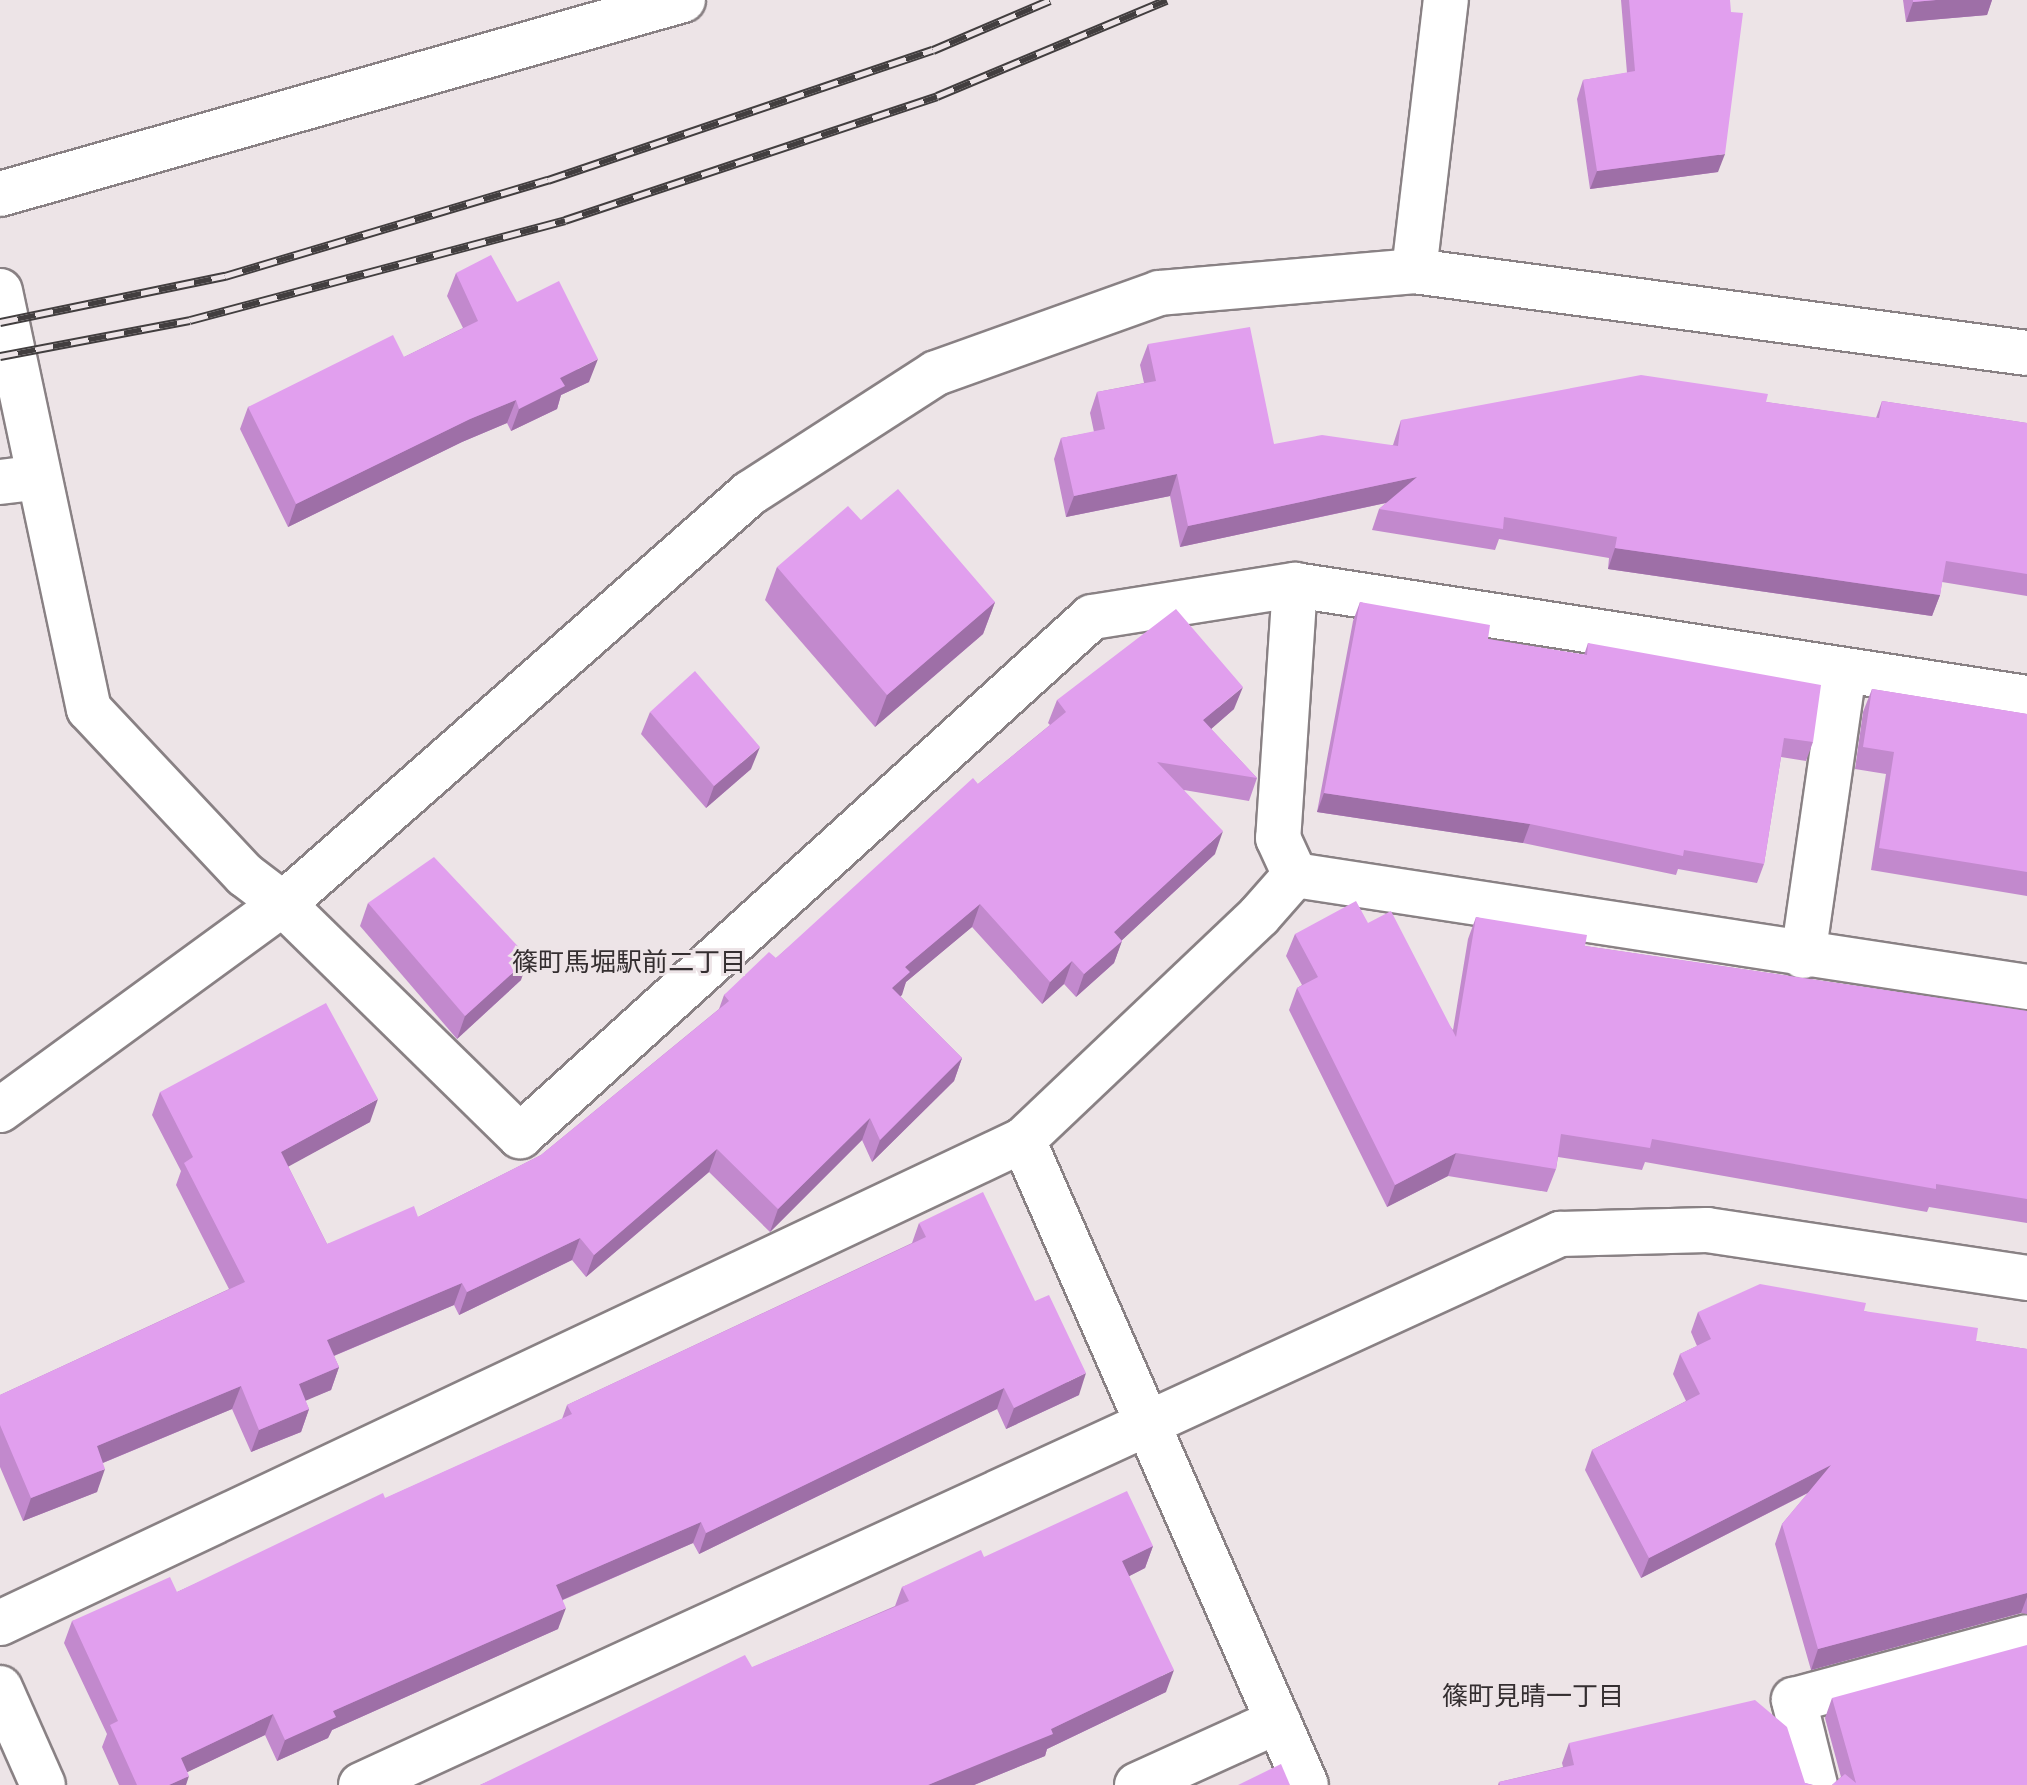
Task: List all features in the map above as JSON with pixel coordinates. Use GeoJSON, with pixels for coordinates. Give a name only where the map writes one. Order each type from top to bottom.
{"type":"FeatureCollection","features":[{"type":"Feature","properties":{"kind":"street"},"geometry":{"type":"LineString","coordinates":[[0,194],[683,0]]}},
{"type":"Feature","properties":{"kind":"street"},"geometry":{"type":"LineString","coordinates":[[1414,271],[1446,0]]}},
{"type":"Feature","properties":{"kind":"street"},"geometry":{"type":"LineString","coordinates":[[0,1110],[283,904],[750,493],[936,373],[1159,293],[1414,271],[2027,353]]}},
{"type":"Feature","properties":{"kind":"street"},"geometry":{"type":"LineString","coordinates":[[0,291],[19,480],[89,709],[245,875],[283,904],[520,1136],[1092,617],[1295,585],[2027,698]]}},
{"type":"Feature","properties":{"kind":"street"},"geometry":{"type":"LineString","coordinates":[[1295,585],[1278,838],[1295,875]]}},
{"type":"Feature","properties":{"kind":"street"},"geometry":{"type":"LineString","coordinates":[[1803,956],[1844,671]]}},
{"type":"Feature","properties":{"kind":"street"},"geometry":{"type":"LineString","coordinates":[[1295,875],[1803,956],[2027,987]]}},
{"type":"Feature","properties":{"kind":"street"},"geometry":{"type":"LineString","coordinates":[[0,1623],[1023,1140],[1259,916],[1295,875]]}},
{"type":"Feature","properties":{"kind":"street"},"geometry":{"type":"LineString","coordinates":[[1023,1140],[1306,1785]]}},
{"type":"Feature","properties":{"kind":"street"},"geometry":{"type":"LineString","coordinates":[[361,1785],[1560,1234],[1707,1230],[2027,1278]]}},
{"type":"Feature","properties":{"kind":"street"},"geometry":{"type":"LineString","coordinates":[[1815,1785],[1794,1700],[2027,1637]]}},
{"type":"Feature","properties":{"kind":"street"},"geometry":{"type":"LineString","coordinates":[[0,1688],[43,1785]]}},
{"type":"Feature","properties":{"kind":"street"},"geometry":{"type":"LineString","coordinates":[[1137,1785],[1278,1721]]}},
{"type":"Feature","properties":{"kind":"building"},"geometry":{"type":"Polygon","coordinates":[[[1629,0],[1730,0],[1731,12],[1743,13],[1725,154],[1597,171],[1583,80],[1635,71],[1629,0]]]}},
{"type":"Feature","properties":{"kind":"building"},"geometry":{"type":"Polygon","coordinates":[[[491,255],[517,302],[559,281],[598,359],[560,378],[565,386],[519,409],[516,400],[470,419],[296,504],[248,407],[393,335],[404,357],[478,321],[456,273],[491,255]]]}},
{"type":"Feature","properties":{"kind":"building"},"geometry":{"type":"Polygon","coordinates":[[[1250,327],[1274,444],[1322,435],[1398,446],[1401,420],[1641,375],[1768,394],[1766,402],[1879,418],[1882,401],[2027,423],[2027,574],[1946,561],[1940,595],[1615,548],[1617,537],[1504,517],[1503,529],[1379,509],[1417,477],[1188,526],[1177,474],[1074,496],[1061,438],[1105,429],[1097,392],[1156,381],[1148,344],[1250,327]]]}},
{"type":"Feature","properties":{"kind":"building"},"geometry":{"type":"Polygon","coordinates":[[[898,489],[995,602],[887,695],[777,567],[848,506],[861,520],[898,489]]]}},
{"type":"Feature","properties":{"kind":"building"},"geometry":{"type":"Polygon","coordinates":[[[1360,602],[1490,625],[1488,639],[1587,655],[1588,643],[1821,685],[1813,742],[1784,738],[1764,864],[1684,850],[1683,856],[1530,824],[1324,793],[1360,602]]]}},
{"type":"Feature","properties":{"kind":"building"},"geometry":{"type":"Polygon","coordinates":[[[1176,609],[1243,687],[1203,720],[1257,778],[1157,762],[1223,831],[1114,932],[1122,941],[1084,974],[1072,961],[1050,982],[980,904],[905,967],[910,972],[892,988],[962,1058],[880,1140],[870,1118],[778,1209],[717,1149],[594,1255],[580,1238],[467,1292],[462,1283],[327,1340],[339,1367],[299,1384],[309,1409],[259,1430],[241,1386],[97,1446],[105,1469],[31,1498],[0,1425],[0,1395],[245,1282],[184,1163],[193,1157],[160,1092],[326,1003],[378,1099],[281,1152],[327,1244],[414,1206],[418,1217],[541,1155],[729,1001],[724,995],[769,952],[776,958],[973,778],[978,784],[1066,712],[1057,700],[1176,609]]]}},
{"type":"Feature","properties":{"kind":"building"},"geometry":{"type":"Polygon","coordinates":[[[695,671],[760,747],[714,786],[650,712],[695,671]]]}},
{"type":"Feature","properties":{"kind":"building"},"geometry":{"type":"Polygon","coordinates":[[[1872,689],[2027,714],[2027,872],[1879,848],[1894,752],[1863,747],[1872,689]]]}},
{"type":"Feature","properties":{"kind":"building"},"geometry":{"type":"Polygon","coordinates":[[[434,857],[529,958],[465,1016],[368,903],[434,857]]]}},
{"type":"Feature","properties":{"kind":"building"},"geometry":{"type":"Polygon","coordinates":[[[1356,901],[1368,923],[1391,911],[1456,1037],[1476,917],[1587,935],[1585,946],[2027,1011],[2027,1199],[1936,1184],[1936,1189],[1652,1139],[1650,1148],[1561,1134],[1556,1169],[1456,1153],[1395,1185],[1297,988],[1318,977],[1295,934],[1356,901]]]}},
{"type":"Feature","properties":{"kind":"building"},"geometry":{"type":"Polygon","coordinates":[[[983,1192],[1035,1301],[1049,1295],[1086,1373],[1014,1408],[1004,1388],[706,1533],[701,1522],[556,1585],[566,1608],[333,1711],[336,1717],[285,1740],[273,1714],[181,1758],[189,1776],[169,1785],[137,1785],[110,1725],[118,1721],[72,1621],[170,1577],[177,1592],[383,1493],[385,1498],[572,1414],[567,1405],[926,1237],[919,1223],[983,1192]]]}},
{"type":"Feature","properties":{"kind":"building"},"geometry":{"type":"Polygon","coordinates":[[[1760,1284],[1866,1303],[1864,1311],[1978,1328],[1976,1341],[2027,1349],[2027,1593],[1818,1649],[1782,1524],[1831,1465],[1649,1558],[1592,1450],[1700,1394],[1680,1354],[1711,1339],[1698,1312],[1760,1284]]]}},
{"type":"Feature","properties":{"kind":"building"},"geometry":{"type":"Polygon","coordinates":[[[1127,1491],[1153,1546],[1122,1561],[1174,1670],[1051,1729],[1053,1734],[928,1785],[480,1785],[745,1655],[752,1667],[909,1601],[902,1587],[981,1550],[984,1557],[1127,1491]]]}},
{"type":"Feature","properties":{"kind":"building"},"geometry":{"type":"Polygon","coordinates":[[[2027,1645],[2027,1785],[1832,1785],[1845,1774],[1856,1783],[1832,1698],[2027,1645]]]}},
{"type":"Feature","properties":{"kind":"building"},"geometry":{"type":"Polygon","coordinates":[[[1755,1700],[1787,1727],[1805,1783],[1813,1785],[1500,1785],[1499,1782],[1574,1765],[1569,1743],[1755,1700]]]}},
{"type":"Feature","properties":{"kind":"building"},"geometry":{"type":"Polygon","coordinates":[[[1281,1764],[1290,1785],[1238,1785],[1281,1764]]]}},
{"type":"Feature","properties":{"kind":"railway"},"geometry":{"type":"LineString","coordinates":[[0,322],[225,276],[548,180],[933,50],[1050,0]]}},
{"type":"Feature","properties":{"kind":"railway"},"geometry":{"type":"LineString","coordinates":[[0,356],[190,320],[565,220],[937,96],[1167,0]]}},
{"type":"Feature","properties":{"kind":"district","name":"篠町馬堀駅前二丁目"},"geometry":{"type":"Point","coordinates":[629,963]}},
{"type":"Feature","properties":{"kind":"district","name":"篠町見晴一丁目"},"geometry":{"type":"Point","coordinates":[1533,1697]}}]}
